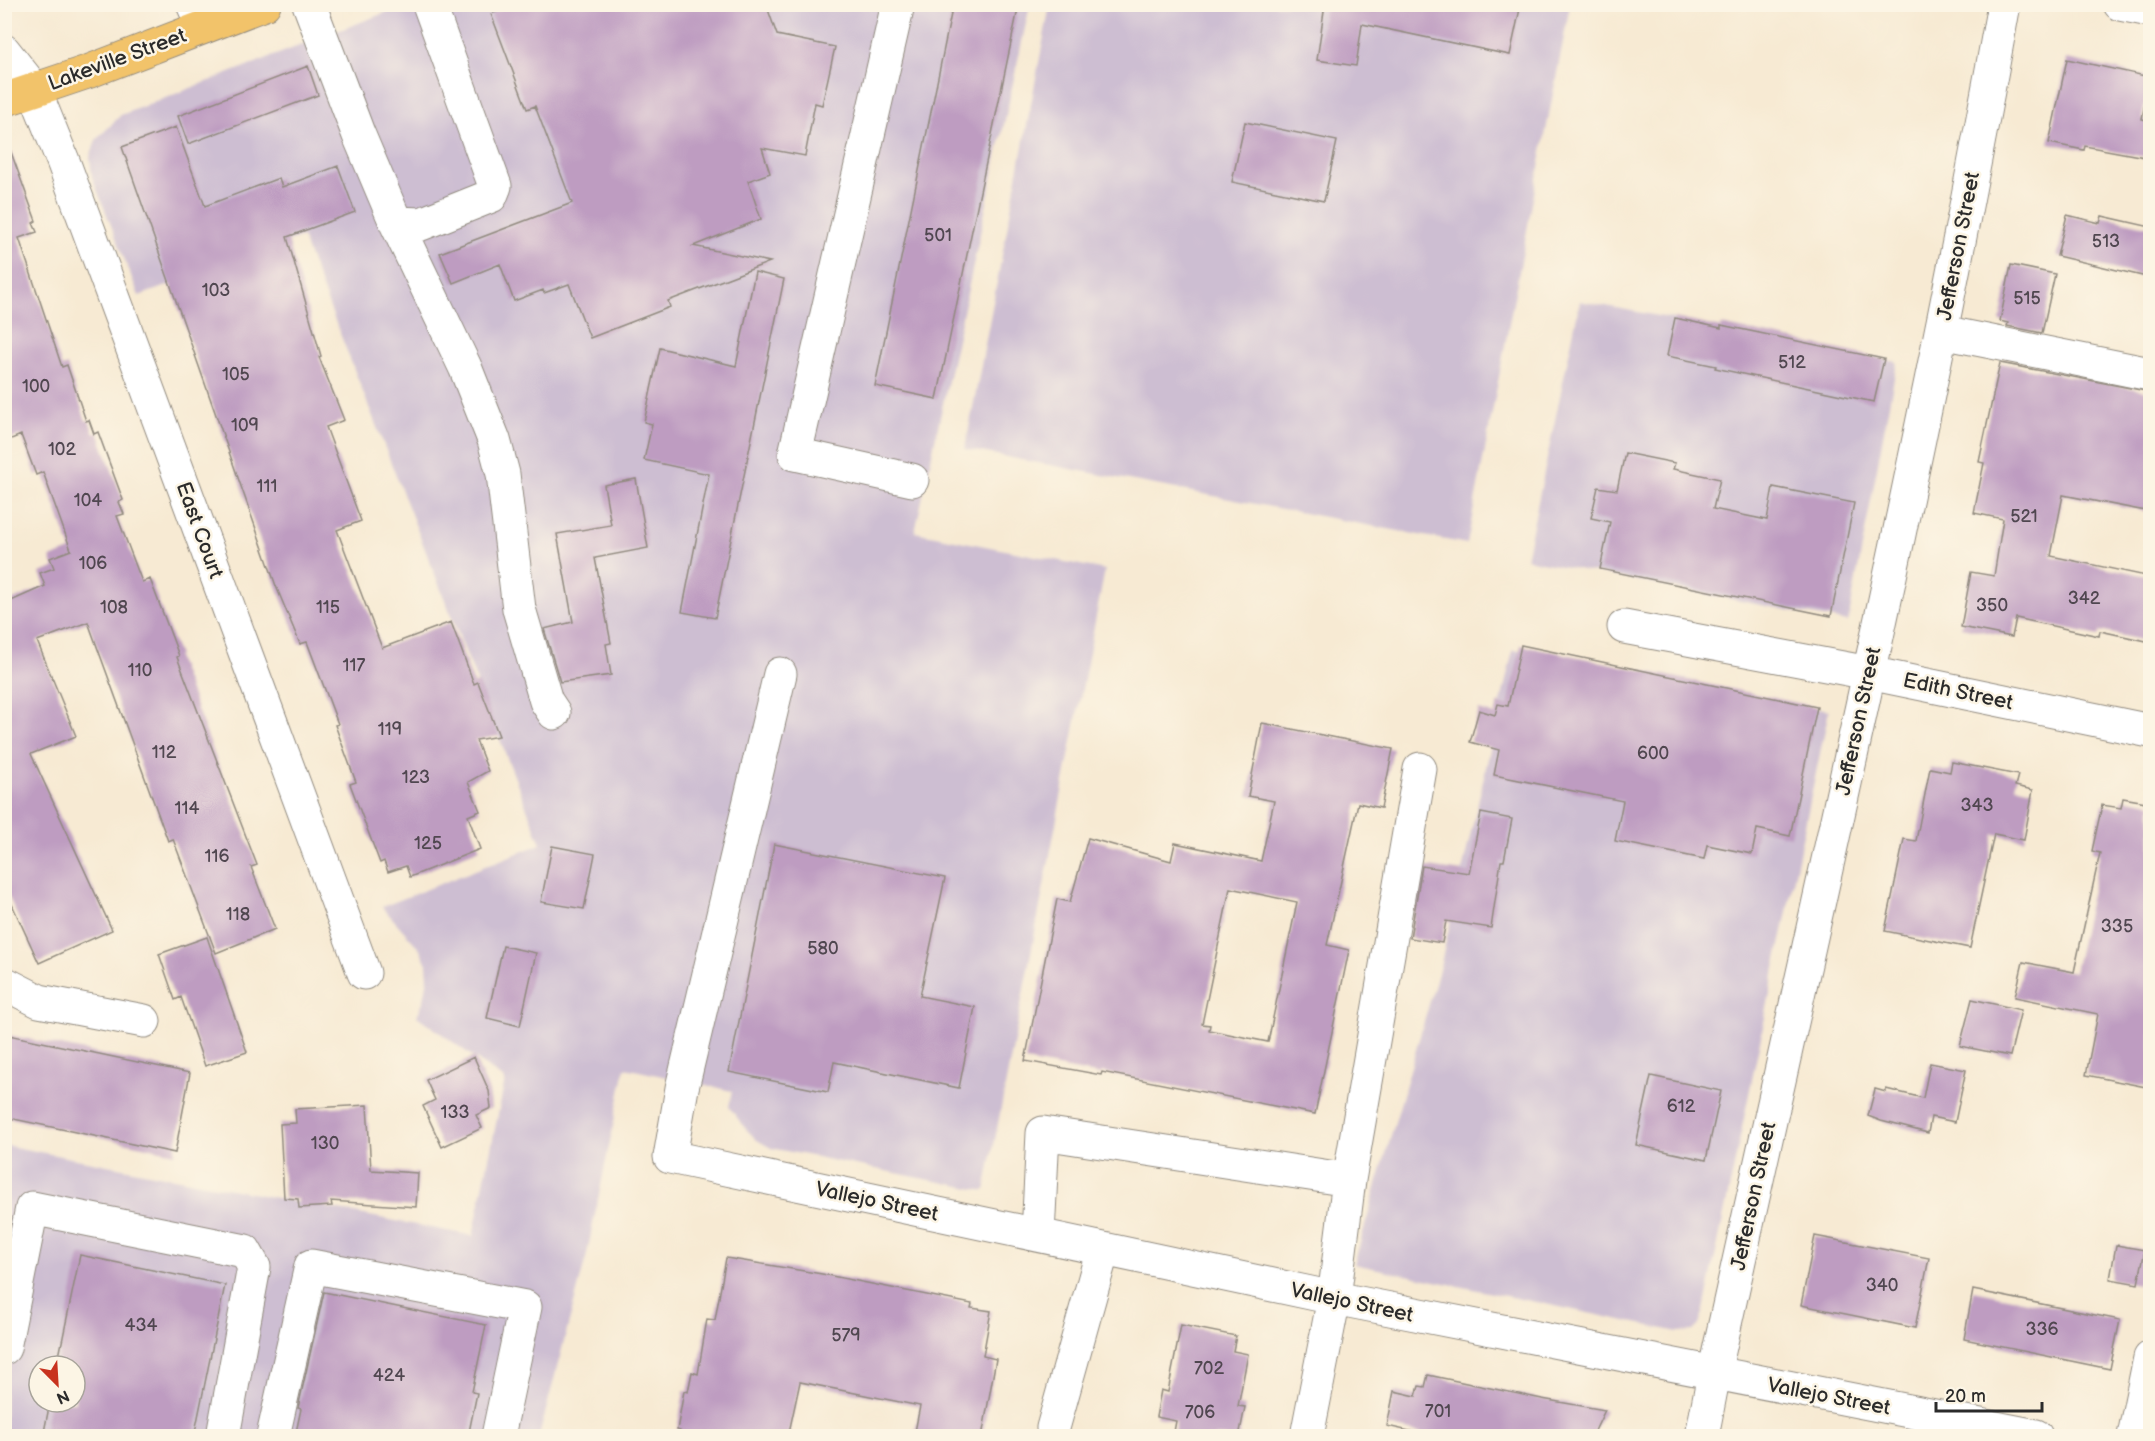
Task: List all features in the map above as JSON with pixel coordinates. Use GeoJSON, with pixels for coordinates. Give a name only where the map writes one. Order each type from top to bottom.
{"type":"FeatureCollection","features":[{"type":"Feature","properties":{"kind":"main road","name":"Lakeville Street"},"geometry":{"type":"LineString","coordinates":[[19,95],[90,71],[198,16],[264,4]]}},
{"type":"Feature","properties":{"kind":"street"},"geometry":{"type":"LineString","coordinates":[[309,4],[358,133],[396,223],[465,367],[494,440],[503,474],[519,609],[546,701],[554,713]]}},
{"type":"Feature","properties":{"kind":"street"},"geometry":{"type":"LineString","coordinates":[[396,223],[421,224],[491,196],[495,186],[429,4]]}},
{"type":"Feature","properties":{"kind":"street"},"geometry":{"type":"LineString","coordinates":[[898,4],[795,454],[912,480]]}},
{"type":"Feature","properties":{"kind":"street","name":"Jefferson Street"},"geometry":{"type":"LineString","coordinates":[[1702,1437],[1942,332],[2004,4]]}},
{"type":"Feature","properties":{"kind":"street"},"geometry":{"type":"LineString","coordinates":[[2120,4],[2151,10]]}},
{"type":"Feature","properties":{"kind":"street","name":"East Court"},"geometry":{"type":"LineString","coordinates":[[4,51],[19,95],[67,172],[364,973]]}},
{"type":"Feature","properties":{"kind":"street"},"geometry":{"type":"LineString","coordinates":[[1942,332],[2151,374]]}},
{"type":"Feature","properties":{"kind":"street","name":"Edith Street"},"geometry":{"type":"LineString","coordinates":[[1624,627],[1869,673],[2151,731]]}},
{"type":"Feature","properties":{"kind":"street","name":"Vallejo Street"},"geometry":{"type":"LineString","coordinates":[[780,674],[682,1088],[670,1157],[1334,1298],[2036,1437]]}},
{"type":"Feature","properties":{"kind":"street"},"geometry":{"type":"LineString","coordinates":[[1307,1437],[1334,1298],[1348,1180],[1420,769]]}},
{"type":"Feature","properties":{"kind":"street"},"geometry":{"type":"LineString","coordinates":[[4,983],[39,1001],[144,1021]]}},
{"type":"Feature","properties":{"kind":"street"},"geometry":{"type":"LineString","coordinates":[[1038,1235],[1043,1133],[1348,1180]]}},
{"type":"Feature","properties":{"kind":"street"},"geometry":{"type":"LineString","coordinates":[[4,1348],[33,1208],[244,1251],[254,1267],[223,1437]]}},
{"type":"Feature","properties":{"kind":"street"},"geometry":{"type":"LineString","coordinates":[[1053,1428],[1103,1249]]}},
{"type":"Feature","properties":{"kind":"street"},"geometry":{"type":"LineString","coordinates":[[273,1437],[311,1266],[525,1306],[498,1437]]}},
{"type":"Feature","properties":{"kind":"street"},"geometry":{"type":"LineString","coordinates":[[2134,1437],[2151,1358]]}},
{"type":"Feature","properties":{"kind":"shaded area"},"geometry":{"type":"Polygon","coordinates":[[[405,5],[1030,5],[915,532],[1105,570],[985,1191],[771,1148],[757,1140],[729,1107],[732,1091],[625,1068],[586,1258],[539,1436],[5,1436],[4,1145],[473,1236],[505,1080],[417,1016],[424,1000],[428,978],[427,964],[420,949],[382,907],[541,844],[302,237],[139,296],[92,177],[90,157],[96,140],[121,115],[405,5]]]}},
{"type":"Feature","properties":{"kind":"shaded area"},"geometry":{"type":"Polygon","coordinates":[[[1050,5],[1570,5],[1467,544],[965,449],[1050,5]]]}},
{"type":"Feature","properties":{"kind":"shaded area"},"geometry":{"type":"Polygon","coordinates":[[[1580,301],[1897,362],[1848,622],[1526,559],[1580,301]]]}},
{"type":"Feature","properties":{"kind":"shaded area"},"geometry":{"type":"Polygon","coordinates":[[[1513,650],[1829,710],[1704,1310],[1699,1325],[1693,1331],[1678,1332],[1354,1264],[1441,963],[1513,650]]]}},
{"type":"Feature","properties":{"kind":"building"},"geometry":{"type":"Polygon","coordinates":[[[516,4],[766,4],[777,35],[835,47],[822,105],[815,103],[805,156],[762,148],[770,173],[748,181],[761,219],[693,246],[770,262],[668,301],[670,307],[590,338],[569,284],[544,293],[543,290],[514,301],[500,264],[453,283],[440,253],[572,203],[535,106],[527,109],[491,14],[516,4]]]}},
{"type":"Feature","properties":{"kind":"building"},"geometry":{"type":"Polygon","coordinates":[[[953,4],[1019,4],[937,399],[875,386],[953,4]]]}},
{"type":"Feature","properties":{"kind":"building"},"geometry":{"type":"Polygon","coordinates":[[[1325,4],[1521,4],[1510,55],[1362,24],[1356,66],[1317,60],[1325,4]]]}},
{"type":"Feature","properties":{"kind":"building"},"geometry":{"type":"Polygon","coordinates":[[[2067,59],[2150,77],[2142,119],[2151,121],[2145,157],[2085,146],[2084,150],[2049,143],[2067,59]]]}},
{"type":"Feature","properties":{"kind":"building"},"geometry":{"type":"Polygon","coordinates":[[[308,66],[318,95],[188,144],[178,116],[308,66]]]}},
{"type":"Feature","properties":{"kind":"building"},"geometry":{"type":"Polygon","coordinates":[[[1245,122],[1337,141],[1324,201],[1232,182],[1245,122]]]}},
{"type":"Feature","properties":{"kind":"building"},"geometry":{"type":"Polygon","coordinates":[[[176,127],[205,206],[279,178],[282,187],[338,166],[355,212],[287,237],[321,356],[319,357],[344,420],[326,427],[361,521],[337,530],[382,648],[451,622],[474,684],[478,682],[499,736],[476,740],[488,771],[468,782],[480,811],[468,816],[480,849],[410,877],[406,866],[388,872],[384,861],[380,863],[350,784],[356,782],[335,725],[338,724],[307,642],[300,644],[276,586],[122,147],[176,127]]]}},
{"type":"Feature","properties":{"kind":"building"},"geometry":{"type":"Polygon","coordinates":[[[8,144],[36,221],[33,223],[37,232],[19,238],[62,367],[67,365],[86,421],[89,420],[94,434],[98,432],[123,500],[119,502],[124,514],[117,516],[142,582],[150,579],[179,656],[177,657],[257,865],[251,867],[275,929],[216,953],[173,839],[168,841],[88,622],[37,641],[76,736],[31,754],[112,930],[39,963],[4,887],[4,604],[45,586],[40,573],[54,568],[50,558],[71,550],[43,472],[36,475],[21,435],[4,442],[4,145],[8,144]]]}},
{"type":"Feature","properties":{"kind":"building"},"geometry":{"type":"Polygon","coordinates":[[[2067,215],[2100,223],[2102,216],[2151,227],[2151,278],[2057,256],[2067,215]]]}},
{"type":"Feature","properties":{"kind":"building"},"geometry":{"type":"Polygon","coordinates":[[[2011,265],[2055,274],[2042,333],[2007,326],[2008,323],[2000,321],[2011,265]]]}},
{"type":"Feature","properties":{"kind":"building"},"geometry":{"type":"Polygon","coordinates":[[[755,272],[784,279],[715,618],[682,612],[709,474],[644,460],[652,424],[644,422],[660,348],[736,366],[755,272]]]}},
{"type":"Feature","properties":{"kind":"building"},"geometry":{"type":"Polygon","coordinates":[[[1675,318],[1721,328],[1721,325],[1884,359],[1874,402],[1667,356],[1675,318]]]}},
{"type":"Feature","properties":{"kind":"building"},"geometry":{"type":"Polygon","coordinates":[[[2000,363],[2151,392],[2151,512],[2063,495],[2051,556],[2151,577],[2151,642],[2100,631],[2099,636],[2016,618],[2012,637],[1961,627],[1971,572],[1994,576],[2003,519],[1974,513],[1984,463],[1979,462],[2000,363]]]}},
{"type":"Feature","properties":{"kind":"building"},"geometry":{"type":"Polygon","coordinates":[[[1625,453],[1675,463],[1673,469],[1720,479],[1713,509],[1767,520],[1773,487],[1854,503],[1831,616],[1600,569],[1610,522],[1591,518],[1598,487],[1617,490],[1625,453]]]}},
{"type":"Feature","properties":{"kind":"building"},"geometry":{"type":"Polygon","coordinates":[[[636,479],[648,548],[595,558],[611,643],[606,644],[611,675],[560,682],[544,629],[573,622],[557,534],[611,525],[604,485],[636,479]]]}},
{"type":"Feature","properties":{"kind":"building"},"geometry":{"type":"Polygon","coordinates":[[[1521,645],[1817,707],[1790,836],[1757,829],[1752,854],[1707,845],[1704,859],[1615,841],[1623,801],[1494,775],[1499,750],[1470,742],[1479,710],[1495,715],[1498,704],[1508,706],[1521,645]]]}},
{"type":"Feature","properties":{"kind":"building"},"geometry":{"type":"Polygon","coordinates":[[[1262,723],[1393,749],[1381,808],[1358,803],[1327,945],[1349,950],[1315,1114],[1102,1072],[1101,1075],[1025,1061],[1057,899],[1070,902],[1088,838],[1171,861],[1175,843],[1261,861],[1274,801],[1248,796],[1262,723]],[[1230,888],[1202,1024],[1210,1025],[1209,1030],[1268,1042],[1297,902],[1230,888]]]}},
{"type":"Feature","properties":{"kind":"building"},"geometry":{"type":"Polygon","coordinates":[[[1952,762],[2018,775],[2015,786],[2033,790],[2024,840],[1994,834],[1970,948],[1885,931],[1904,839],[1916,841],[1930,768],[1950,772],[1952,762]]]}},
{"type":"Feature","properties":{"kind":"building"},"geometry":{"type":"Polygon","coordinates":[[[2123,798],[2151,803],[2151,1088],[2086,1075],[2098,1014],[2015,997],[2023,962],[2074,972],[2100,853],[2092,851],[2102,805],[2121,808],[2123,798]]]}},
{"type":"Feature","properties":{"kind":"building"},"geometry":{"type":"Polygon","coordinates":[[[1481,813],[1512,819],[1504,861],[1501,861],[1491,928],[1446,921],[1442,943],[1410,938],[1422,866],[1469,873],[1481,813]]]}},
{"type":"Feature","properties":{"kind":"building"},"geometry":{"type":"Polygon","coordinates":[[[774,844],[945,878],[920,996],[975,1007],[959,1088],[834,1062],[828,1092],[729,1072],[774,844]]]}},
{"type":"Feature","properties":{"kind":"building"},"geometry":{"type":"Polygon","coordinates":[[[552,846],[595,854],[584,909],[541,902],[552,846]]]}},
{"type":"Feature","properties":{"kind":"building"},"geometry":{"type":"Polygon","coordinates":[[[207,937],[247,1052],[205,1066],[181,997],[175,1000],[159,954],[207,937]]]}},
{"type":"Feature","properties":{"kind":"building"},"geometry":{"type":"Polygon","coordinates":[[[503,946],[536,953],[520,1026],[487,1018],[503,946]]]}},
{"type":"Feature","properties":{"kind":"building"},"geometry":{"type":"Polygon","coordinates":[[[1972,999],[2021,1010],[2010,1056],[1960,1046],[1972,999]]]}},
{"type":"Feature","properties":{"kind":"building"},"geometry":{"type":"Polygon","coordinates":[[[4,1034],[190,1073],[175,1153],[4,1117],[4,1034]]]}},
{"type":"Feature","properties":{"kind":"building"},"geometry":{"type":"Polygon","coordinates":[[[474,1057],[489,1091],[491,1108],[476,1115],[482,1128],[442,1147],[423,1106],[435,1100],[426,1080],[474,1057]]]}},
{"type":"Feature","properties":{"kind":"building"},"geometry":{"type":"Polygon","coordinates":[[[1930,1063],[1966,1070],[1955,1122],[1931,1117],[1928,1133],[1868,1116],[1875,1089],[1886,1092],[1886,1089],[1923,1098],[1930,1063]]]}},
{"type":"Feature","properties":{"kind":"building"},"geometry":{"type":"Polygon","coordinates":[[[1651,1076],[1721,1091],[1706,1160],[1636,1145],[1651,1076]]]}},
{"type":"Feature","properties":{"kind":"building"},"geometry":{"type":"Polygon","coordinates":[[[367,1105],[371,1170],[418,1173],[416,1207],[331,1201],[332,1206],[299,1208],[298,1199],[284,1198],[280,1124],[296,1123],[295,1109],[367,1105]]]}},
{"type":"Feature","properties":{"kind":"building"},"geometry":{"type":"Polygon","coordinates":[[[1815,1236],[1929,1258],[1915,1328],[1801,1305],[1815,1236]]]}},
{"type":"Feature","properties":{"kind":"building"},"geometry":{"type":"Polygon","coordinates":[[[2116,1245],[2145,1250],[2138,1284],[2110,1279],[2116,1245]]]}},
{"type":"Feature","properties":{"kind":"building"},"geometry":{"type":"Polygon","coordinates":[[[80,1255],[225,1285],[194,1437],[43,1437],[48,1414],[87,1414],[87,1354],[59,1354],[80,1255]]]}},
{"type":"Feature","properties":{"kind":"building"},"geometry":{"type":"Polygon","coordinates":[[[726,1258],[822,1274],[972,1304],[971,1308],[991,1311],[983,1356],[996,1359],[982,1437],[914,1437],[920,1406],[800,1382],[788,1437],[679,1437],[680,1431],[677,1430],[684,1391],[688,1392],[692,1372],[698,1374],[707,1319],[715,1320],[726,1258]]]}},
{"type":"Feature","properties":{"kind":"building"},"geometry":{"type":"Polygon","coordinates":[[[1973,1290],[2120,1320],[2110,1369],[1964,1339],[1973,1290]]]}},
{"type":"Feature","properties":{"kind":"building"},"geometry":{"type":"Polygon","coordinates":[[[324,1292],[486,1325],[472,1392],[477,1393],[468,1437],[295,1437],[301,1409],[298,1408],[324,1292]]]}},
{"type":"Feature","properties":{"kind":"building"},"geometry":{"type":"Polygon","coordinates":[[[1181,1325],[1236,1336],[1233,1351],[1248,1354],[1238,1406],[1245,1407],[1239,1437],[1173,1437],[1176,1421],[1156,1417],[1161,1390],[1168,1392],[1181,1325]]]}},
{"type":"Feature","properties":{"kind":"building"},"geometry":{"type":"Polygon","coordinates":[[[1428,1375],[1605,1410],[1592,1437],[1436,1437],[1387,1426],[1394,1391],[1416,1396],[1419,1386],[1425,1387],[1428,1375]]]}}]}
